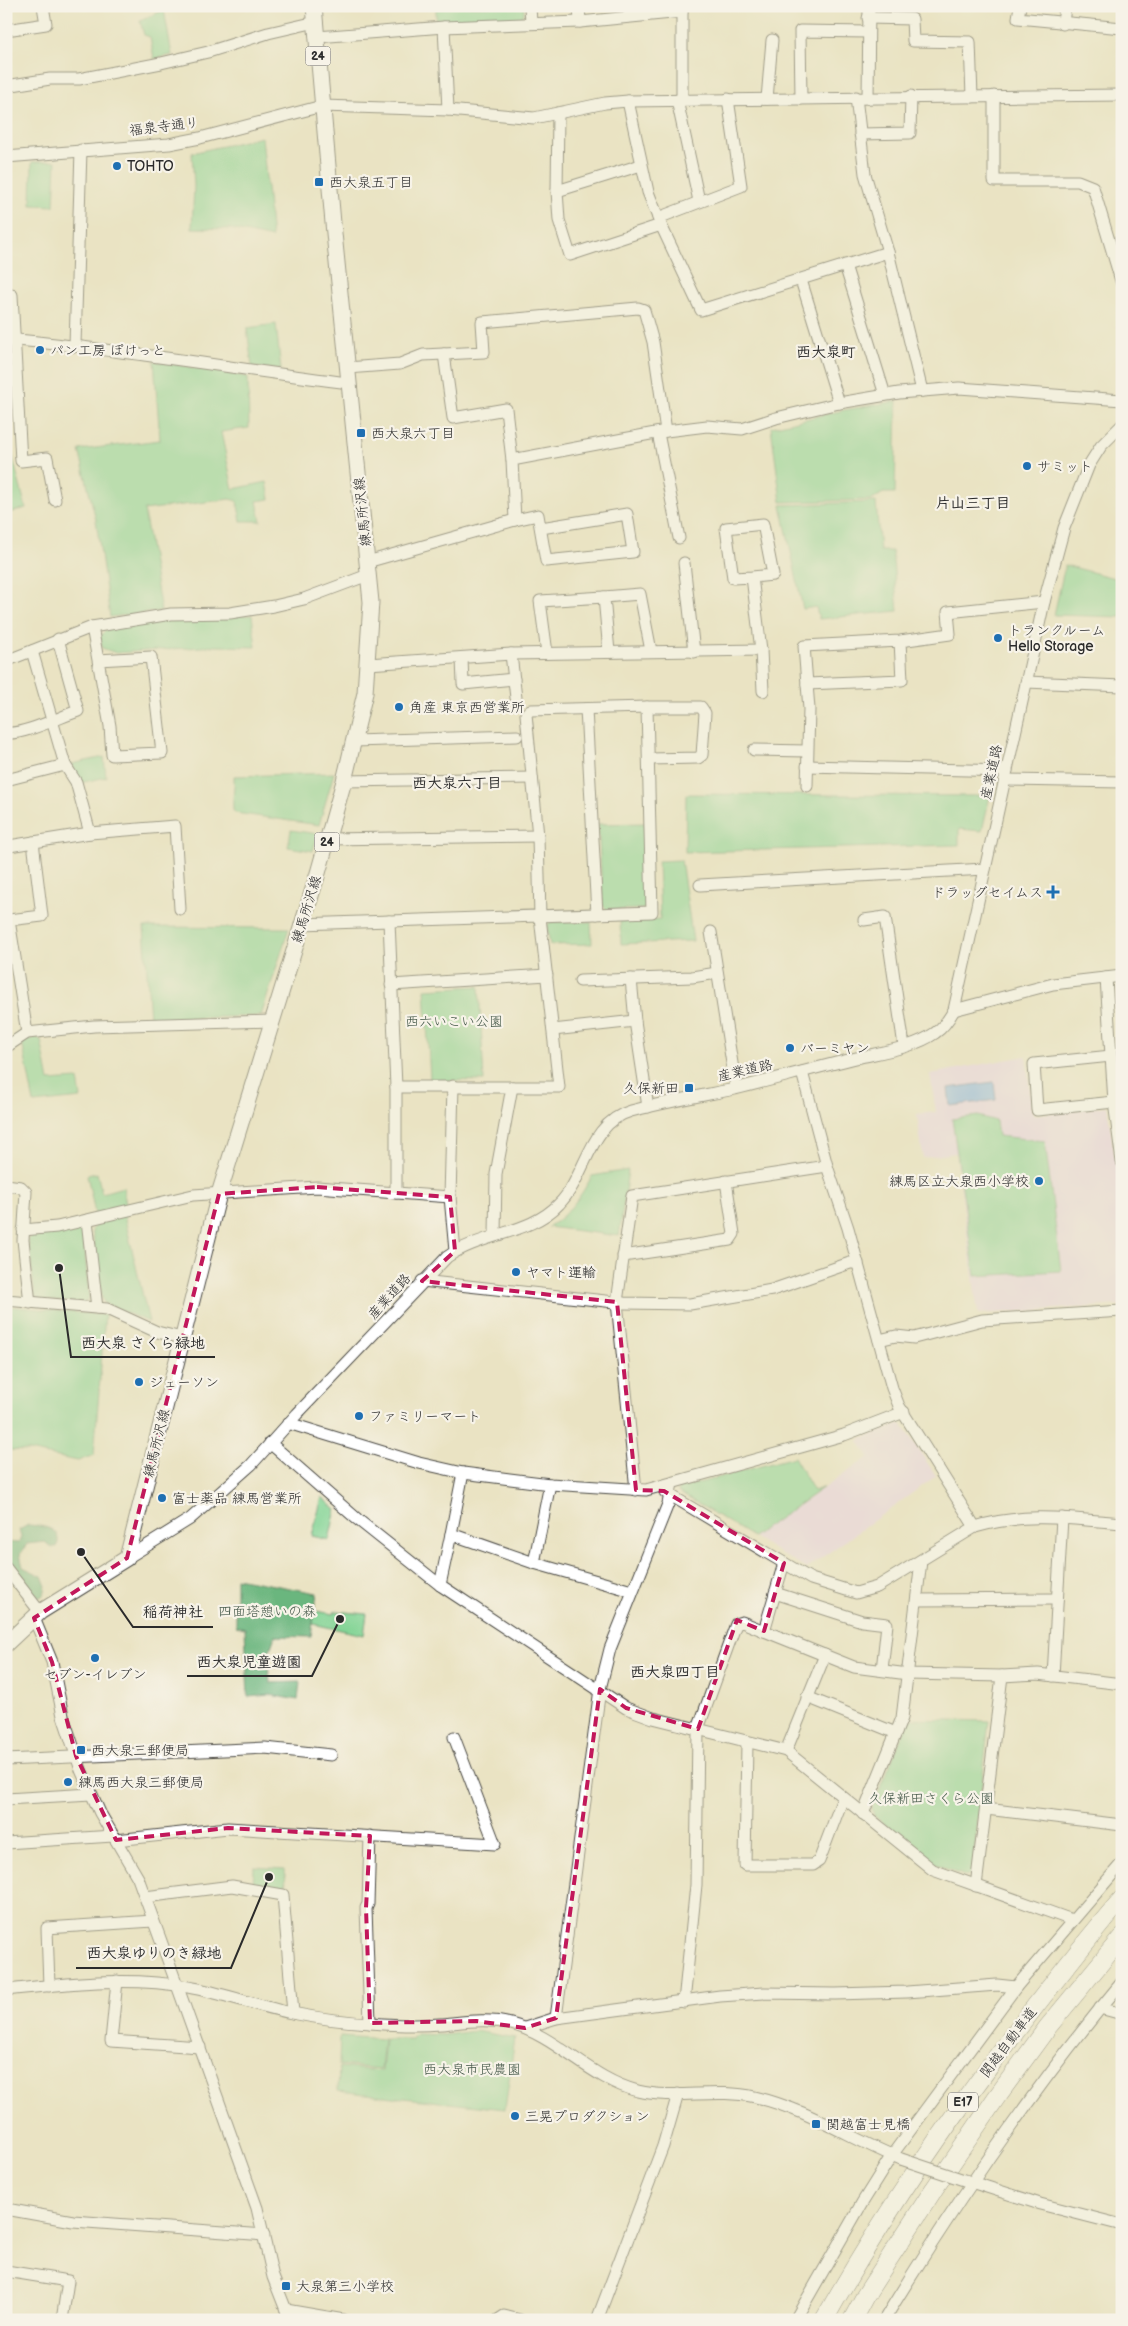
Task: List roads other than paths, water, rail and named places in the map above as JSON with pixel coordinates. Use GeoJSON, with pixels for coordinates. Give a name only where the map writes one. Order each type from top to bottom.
{"type":"FeatureCollection","features":[{"type":"Feature","properties":{"kind":"highway","name":"関越自動車道"},"geometry":{"type":"LineString","coordinates":[[824,2320],[886,2216],[932,2144],[1058,1977],[1122,1899]]}},
{"type":"Feature","properties":{"kind":"highway","name":"関越自動車道"},"geometry":{"type":"LineString","coordinates":[[852,2320],[865,2296],[928,2197],[996,2098],[1047,2028],[1122,1937]]}},
{"type":"Feature","properties":{"kind":"main road","name":"練馬所沢線"},"geometry":{"type":"LineString","coordinates":[[127,1558],[219,1194],[328,839],[365,693],[370,602],[314,6]]}},
{"type":"Feature","properties":{"kind":"main road"},"geometry":{"type":"LineString","coordinates":[[6,1644],[37,1615],[127,1558]]}},
{"type":"Feature","properties":{"kind":"street"},"geometry":{"type":"LineString","coordinates":[[6,30],[46,24],[43,6]]}},
{"type":"Feature","properties":{"kind":"street"},"geometry":{"type":"LineString","coordinates":[[530,6],[531,24]]}},
{"type":"Feature","properties":{"kind":"street"},"geometry":{"type":"LineString","coordinates":[[579,6],[580,22]]}},
{"type":"Feature","properties":{"kind":"street"},"geometry":{"type":"LineString","coordinates":[[868,98],[869,6]]}},
{"type":"Feature","properties":{"kind":"street"},"geometry":{"type":"LineString","coordinates":[[1020,6],[1018,18],[1063,24],[1122,28]]}},
{"type":"Feature","properties":{"kind":"street"},"geometry":{"type":"LineString","coordinates":[[1063,24],[1065,6]]}},
{"type":"Feature","properties":{"kind":"street"},"geometry":{"type":"LineString","coordinates":[[6,86],[50,79],[78,79],[208,52],[268,34],[316,30],[580,22],[682,9],[680,99],[699,201]]}},
{"type":"Feature","properties":{"kind":"street"},"geometry":{"type":"LineString","coordinates":[[868,18],[912,19],[913,41],[970,42],[972,97]]}},
{"type":"Feature","properties":{"kind":"street"},"geometry":{"type":"LineString","coordinates":[[444,27],[448,110]]}},
{"type":"Feature","properties":{"kind":"street"},"geometry":{"type":"LineString","coordinates":[[801,99],[800,31],[868,32]]}},
{"type":"Feature","properties":{"kind":"street"},"geometry":{"type":"LineString","coordinates":[[767,99],[772,40]]}},
{"type":"Feature","properties":{"kind":"street","name":"福泉寺通り"},"geometry":{"type":"LineString","coordinates":[[6,157],[169,144],[200,138],[322,106],[448,110],[534,118],[605,103],[628,101],[911,96],[1122,95]]}},
{"type":"Feature","properties":{"kind":"street"},"geometry":{"type":"LineString","coordinates":[[860,134],[910,132],[911,96]]}},
{"type":"Feature","properties":{"kind":"street"},"geometry":{"type":"LineString","coordinates":[[994,96],[994,181],[1078,181],[1093,187],[1122,284]]}},
{"type":"Feature","properties":{"kind":"street"},"geometry":{"type":"LineString","coordinates":[[856,98],[865,174],[888,252],[922,391]]}},
{"type":"Feature","properties":{"kind":"street"},"geometry":{"type":"LineString","coordinates":[[558,113],[557,191],[559,220],[570,256],[659,222],[699,201],[741,186],[728,99]]}},
{"type":"Feature","properties":{"kind":"street"},"geometry":{"type":"LineString","coordinates":[[628,101],[641,166],[659,222],[701,310],[888,252]]}},
{"type":"Feature","properties":{"kind":"street"},"geometry":{"type":"LineString","coordinates":[[75,345],[81,150]]}},
{"type":"Feature","properties":{"kind":"street"},"geometry":{"type":"LineString","coordinates":[[557,191],[641,166]]}},
{"type":"Feature","properties":{"kind":"street"},"geometry":{"type":"LineString","coordinates":[[846,266],[885,395]]}},
{"type":"Feature","properties":{"kind":"street"},"geometry":{"type":"LineString","coordinates":[[801,280],[839,402]]}},
{"type":"Feature","properties":{"kind":"street"},"geometry":{"type":"LineString","coordinates":[[6,295],[12,295],[10,339],[12,422],[21,461],[47,458],[55,500]]}},
{"type":"Feature","properties":{"kind":"street"},"geometry":{"type":"LineString","coordinates":[[10,339],[348,375],[400,364],[423,355],[484,352],[482,322],[638,308],[644,310],[653,342],[662,432],[679,538]]}},
{"type":"Feature","properties":{"kind":"street"},"geometry":{"type":"LineString","coordinates":[[444,354],[453,418],[506,410],[512,460],[515,520]]}},
{"type":"Feature","properties":{"kind":"street"},"geometry":{"type":"LineString","coordinates":[[512,460],[662,432],[707,426],[742,430],[776,418],[839,402],[922,391],[959,388],[1122,400]]}},
{"type":"Feature","properties":{"kind":"street","name":"産業道路"},"geometry":{"type":"LineString","coordinates":[[127,1558],[190,1520],[251,1465],[288,1423],[372,1337],[422,1282],[455,1251],[474,1242],[534,1223],[557,1207],[566,1197],[604,1128],[618,1116],[648,1107],[736,1088],[904,1046],[934,1034],[948,1021],[954,1010],[1044,602],[1064,528],[1086,472],[1101,446],[1122,425]]}},
{"type":"Feature","properties":{"kind":"street"},"geometry":{"type":"LineString","coordinates":[[6,661],[92,627],[171,614],[230,613],[304,600],[367,568],[515,520],[538,515],[546,560],[633,552],[627,514],[541,528]]}},
{"type":"Feature","properties":{"kind":"street"},"geometry":{"type":"LineString","coordinates":[[763,524],[772,575],[752,577],[733,578],[726,528],[763,524]]}},
{"type":"Feature","properties":{"kind":"street"},"geometry":{"type":"LineString","coordinates":[[684,563],[694,652]]}},
{"type":"Feature","properties":{"kind":"street"},"geometry":{"type":"LineString","coordinates":[[752,577],[761,650],[763,692]]}},
{"type":"Feature","properties":{"kind":"street"},"geometry":{"type":"LineString","coordinates":[[547,653],[540,601],[640,594],[651,651]]}},
{"type":"Feature","properties":{"kind":"street"},"geometry":{"type":"LineString","coordinates":[[604,597],[609,652]]}},
{"type":"Feature","properties":{"kind":"street"},"geometry":{"type":"LineString","coordinates":[[806,786],[807,684],[804,646],[900,640],[950,634],[948,612],[1044,602]]}},
{"type":"Feature","properties":{"kind":"street"},"geometry":{"type":"LineString","coordinates":[[92,627],[112,755],[162,753],[151,657],[98,660]]}},
{"type":"Feature","properties":{"kind":"street"},"geometry":{"type":"LineString","coordinates":[[6,733],[78,712],[58,639]]}},
{"type":"Feature","properties":{"kind":"street"},"geometry":{"type":"LineString","coordinates":[[807,684],[902,680],[900,640]]}},
{"type":"Feature","properties":{"kind":"street"},"geometry":{"type":"LineString","coordinates":[[368,664],[511,654],[761,650]]}},
{"type":"Feature","properties":{"kind":"street"},"geometry":{"type":"LineString","coordinates":[[32,651],[65,765],[76,782],[90,833]]}},
{"type":"Feature","properties":{"kind":"street"},"geometry":{"type":"LineString","coordinates":[[511,654],[516,698]]}},
{"type":"Feature","properties":{"kind":"street"},"geometry":{"type":"LineString","coordinates":[[462,658],[463,684],[514,679]]}},
{"type":"Feature","properties":{"kind":"street"},"geometry":{"type":"LineString","coordinates":[[1026,682],[1122,686]]}},
{"type":"Feature","properties":{"kind":"street"},"geometry":{"type":"LineString","coordinates":[[301,924],[652,912],[647,707]]}},
{"type":"Feature","properties":{"kind":"street"},"geometry":{"type":"LineString","coordinates":[[396,1087],[559,1087],[540,917],[538,836],[526,714],[530,710],[701,707],[705,713],[702,755],[698,758],[649,759]]}},
{"type":"Feature","properties":{"kind":"street"},"geometry":{"type":"LineString","coordinates":[[586,708],[597,914]]}},
{"type":"Feature","properties":{"kind":"street"},"geometry":{"type":"LineString","coordinates":[[354,741],[517,736]]}},
{"type":"Feature","properties":{"kind":"street"},"geometry":{"type":"LineString","coordinates":[[754,750],[807,751]]}},
{"type":"Feature","properties":{"kind":"street"},"geometry":{"type":"LineString","coordinates":[[6,780],[65,765]]}},
{"type":"Feature","properties":{"kind":"street"},"geometry":{"type":"LineString","coordinates":[[807,766],[1122,782]]}},
{"type":"Feature","properties":{"kind":"street"},"geometry":{"type":"LineString","coordinates":[[344,781],[532,778]]}},
{"type":"Feature","properties":{"kind":"street"},"geometry":{"type":"LineString","coordinates":[[7,843],[33,842],[90,833],[175,826],[180,909]]}},
{"type":"Feature","properties":{"kind":"street"},"geometry":{"type":"LineString","coordinates":[[328,839],[538,836]]}},
{"type":"Feature","properties":{"kind":"street"},"geometry":{"type":"LineString","coordinates":[[27,1033],[9,920],[42,916],[33,842]]}},
{"type":"Feature","properties":{"kind":"street"},"geometry":{"type":"LineString","coordinates":[[700,885],[985,868]]}},
{"type":"Feature","properties":{"kind":"street"},"geometry":{"type":"LineString","coordinates":[[864,920],[885,917],[904,1046]]}},
{"type":"Feature","properties":{"kind":"street"},"geometry":{"type":"LineString","coordinates":[[389,921],[396,1087],[396,1193]]}},
{"type":"Feature","properties":{"kind":"street"},"geometry":{"type":"LineString","coordinates":[[711,932],[736,1088]]}},
{"type":"Feature","properties":{"kind":"street"},"geometry":{"type":"LineString","coordinates":[[580,981],[692,977],[717,973]]}},
{"type":"Feature","properties":{"kind":"street"},"geometry":{"type":"LineString","coordinates":[[391,986],[547,975]]}},
{"type":"Feature","properties":{"kind":"street"},"geometry":{"type":"LineString","coordinates":[[954,1010],[1054,984],[1122,976]]}},
{"type":"Feature","properties":{"kind":"street"},"geometry":{"type":"LineString","coordinates":[[1106,978],[1116,1028],[1111,1056],[1114,1102],[1122,1162]]}},
{"type":"Feature","properties":{"kind":"street"},"geometry":{"type":"LineString","coordinates":[[631,979],[635,1021],[648,1107]]}},
{"type":"Feature","properties":{"kind":"street"},"geometry":{"type":"LineString","coordinates":[[6,1047],[27,1033],[127,1024],[271,1021]]}},
{"type":"Feature","properties":{"kind":"street"},"geometry":{"type":"LineString","coordinates":[[553,1030],[635,1021]]}},
{"type":"Feature","properties":{"kind":"street"},"geometry":{"type":"LineString","coordinates":[[1111,1056],[1034,1064],[1037,1110],[1114,1102]]}},
{"type":"Feature","properties":{"kind":"street"},"geometry":{"type":"LineString","coordinates":[[802,1072],[827,1166],[848,1228],[892,1388],[904,1412],[975,1527]]}},
{"type":"Feature","properties":{"kind":"street"},"geometry":{"type":"LineString","coordinates":[[453,1086],[450,1197],[455,1251]]}},
{"type":"Feature","properties":{"kind":"street"},"geometry":{"type":"LineString","coordinates":[[495,1235],[496,1174],[512,1087]]}},
{"type":"Feature","properties":{"kind":"street"},"geometry":{"type":"LineString","coordinates":[[636,1490],[617,1302],[632,1196],[827,1166]]}},
{"type":"Feature","properties":{"kind":"street"},"geometry":{"type":"LineString","coordinates":[[623,1256],[730,1240],[734,1234],[726,1181]]}},
{"type":"Feature","properties":{"kind":"street"},"geometry":{"type":"LineString","coordinates":[[6,1185],[21,1187],[26,1192],[23,1230],[30,1303]]}},
{"type":"Feature","properties":{"kind":"street"},"geometry":{"type":"LineString","coordinates":[[23,1230],[57,1227],[193,1195],[309,1187],[450,1197]]}},
{"type":"Feature","properties":{"kind":"street"},"geometry":{"type":"LineString","coordinates":[[87,1220],[97,1308]]}},
{"type":"Feature","properties":{"kind":"street"},"geometry":{"type":"LineString","coordinates":[[422,1282],[617,1302],[690,1304],[772,1290],[850,1263],[858,1263]]}},
{"type":"Feature","properties":{"kind":"street"},"geometry":{"type":"LineString","coordinates":[[6,1300],[108,1309],[157,1332],[182,1338]]}},
{"type":"Feature","properties":{"kind":"street"},"geometry":{"type":"LineString","coordinates":[[879,1340],[896,1336],[914,1338],[982,1320],[1122,1311]]}},
{"type":"Feature","properties":{"kind":"street"},"geometry":{"type":"LineString","coordinates":[[653,1489],[844,1435],[904,1412]]}},
{"type":"Feature","properties":{"kind":"street"},"geometry":{"type":"LineString","coordinates":[[288,1423],[419,1463],[464,1473],[550,1484],[664,1491],[811,1579],[858,1594],[877,1587],[975,1527],[1025,1517],[1122,1523]]}},
{"type":"Feature","properties":{"kind":"street"},"geometry":{"type":"LineString","coordinates":[[270,1443],[357,1519],[440,1585],[600,1689],[626,1708],[653,1718],[786,1751],[933,1870],[1072,1920]]}},
{"type":"Feature","properties":{"kind":"street"},"geometry":{"type":"LineString","coordinates":[[440,1585],[464,1473]]}},
{"type":"Feature","properties":{"kind":"street"},"geometry":{"type":"LineString","coordinates":[[556,2018],[600,1689],[610,1650],[671,1495],[672,1483]]}},
{"type":"Feature","properties":{"kind":"street"},"geometry":{"type":"LineString","coordinates":[[534,1563],[550,1484]]}},
{"type":"Feature","properties":{"kind":"street"},"geometry":{"type":"LineString","coordinates":[[1053,1676],[1062,1518]]}},
{"type":"Feature","properties":{"kind":"street"},"geometry":{"type":"LineString","coordinates":[[450,1534],[534,1563],[632,1591]]}},
{"type":"Feature","properties":{"kind":"street"},"geometry":{"type":"LineString","coordinates":[[863,1814],[902,1718],[921,1561]]}},
{"type":"Feature","properties":{"kind":"street"},"geometry":{"type":"LineString","coordinates":[[764,1631],[784,1563]]}},
{"type":"Feature","properties":{"kind":"street"},"geometry":{"type":"LineString","coordinates":[[6,1568],[37,1615],[52,1662],[63,1716],[91,1794],[138,1878],[257,2208],[274,2277],[288,2315],[344,2320]]}},
{"type":"Feature","properties":{"kind":"street"},"geometry":{"type":"LineString","coordinates":[[775,1593],[862,1621],[887,1624],[882,1670]]}},
{"type":"Feature","properties":{"kind":"street"},"geometry":{"type":"LineString","coordinates":[[917,1600],[1058,1600]]}},
{"type":"Feature","properties":{"kind":"street"},"geometry":{"type":"LineString","coordinates":[[684,2002],[696,1886],[698,1729],[736,1624],[742,1622],[854,1667],[908,1674],[1053,1676],[1122,1684]]}},
{"type":"Feature","properties":{"kind":"street"},"geometry":{"type":"LineString","coordinates":[[786,1751],[824,1655]]}},
{"type":"Feature","properties":{"kind":"street"},"geometry":{"type":"LineString","coordinates":[[976,1886],[1002,1676]]}},
{"type":"Feature","properties":{"kind":"street"},"geometry":{"type":"LineString","coordinates":[[807,1697],[896,1733]]}},
{"type":"Feature","properties":{"kind":"street"},"geometry":{"type":"LineString","coordinates":[[6,1844],[115,1838],[228,1828],[495,1844],[454,1737]]}},
{"type":"Feature","properties":{"kind":"street"},"geometry":{"type":"LineString","coordinates":[[747,1742],[745,1865],[813,1865],[819,1861],[844,1798]]}},
{"type":"Feature","properties":{"kind":"street"},"geometry":{"type":"LineString","coordinates":[[6,1760],[265,1748],[331,1755]]}},
{"type":"Feature","properties":{"kind":"street"},"geometry":{"type":"LineString","coordinates":[[6,1799],[91,1794]]}},
{"type":"Feature","properties":{"kind":"street"},"geometry":{"type":"LineString","coordinates":[[986,1809],[1122,1825]]}},
{"type":"Feature","properties":{"kind":"street"},"geometry":{"type":"LineString","coordinates":[[370,1836],[368,1904],[366,1908],[370,2024]]}},
{"type":"Feature","properties":{"kind":"street"},"geometry":{"type":"LineString","coordinates":[[795,2320],[862,2203],[1016,1987],[1122,1863]]}},
{"type":"Feature","properties":{"kind":"street"},"geometry":{"type":"LineString","coordinates":[[145,1897],[232,1886],[283,1895],[293,2013]]}},
{"type":"Feature","properties":{"kind":"street"},"geometry":{"type":"LineString","coordinates":[[49,1986],[47,1928],[154,1921]]}},
{"type":"Feature","properties":{"kind":"street"},"geometry":{"type":"LineString","coordinates":[[117,1981],[111,2041],[200,2047]]}},
{"type":"Feature","properties":{"kind":"street"},"geometry":{"type":"LineString","coordinates":[[7,1994],[49,1986],[117,1981],[177,1986],[293,2013],[370,2024],[439,2024],[476,2021],[507,2023],[525,2028],[612,2081],[637,2091],[678,2094],[735,2094],[763,2099],[793,2108],[896,2157],[1040,2204],[1122,2225]]}},
{"type":"Feature","properties":{"kind":"street"},"geometry":{"type":"LineString","coordinates":[[884,2320],[967,2181],[1122,1982]]}},
{"type":"Feature","properties":{"kind":"street"},"geometry":{"type":"LineString","coordinates":[[525,2028],[556,2018],[764,1992],[835,1994],[907,1992],[997,1985],[1016,1987]]}},
{"type":"Feature","properties":{"kind":"street"},"geometry":{"type":"LineString","coordinates":[[1100,2008],[1122,2014]]}},
{"type":"Feature","properties":{"kind":"street"},"geometry":{"type":"LineString","coordinates":[[597,2320],[663,2146],[678,2094]]}},
{"type":"Feature","properties":{"kind":"street"},"geometry":{"type":"LineString","coordinates":[[6,2209],[73,2221],[264,2235]]}},
{"type":"Feature","properties":{"kind":"street"},"geometry":{"type":"LineString","coordinates":[[6,2271],[68,2281],[62,2320]]}},
{"type":"Feature","properties":{"kind":"street"},"geometry":{"type":"LineString","coordinates":[[498,2320],[504,2316],[520,2320]]}},
{"type":"Feature","properties":{"kind":"water"},"geometry":{"type":"Polygon","coordinates":[[[994,1082],[996,1100],[950,1106],[948,1088],[994,1082]]]}},
{"type":"Feature","properties":{"kind":"place","name":"TOHTO"},"geometry":{"type":"Point","coordinates":[117,166]}},
{"type":"Feature","properties":{"kind":"place","name":"西大泉五丁目"},"geometry":{"type":"Point","coordinates":[319,182]}},
{"type":"Feature","properties":{"kind":"place","name":"パン工房 ぽけっと"},"geometry":{"type":"Point","coordinates":[40,350]}},
{"type":"Feature","properties":{"kind":"place","name":"西大泉六丁目"},"geometry":{"type":"Point","coordinates":[361,433]}},
{"type":"Feature","properties":{"kind":"place","name":"サミット"},"geometry":{"type":"Point","coordinates":[1027,466]}},
{"type":"Feature","properties":{"kind":"place","name":"トランクルーム Hello Storage"},"geometry":{"type":"Point","coordinates":[998,638]}},
{"type":"Feature","properties":{"kind":"place","name":"角産 東京西営業所"},"geometry":{"type":"Point","coordinates":[399,707]}},
{"type":"Feature","properties":{"kind":"place","name":"ドラッグセイムス"},"geometry":{"type":"Point","coordinates":[1053,892]}},
{"type":"Feature","properties":{"kind":"place","name":"バーミヤン"},"geometry":{"type":"Point","coordinates":[790,1048]}},
{"type":"Feature","properties":{"kind":"place","name":"久保新田"},"geometry":{"type":"Point","coordinates":[689,1088]}},
{"type":"Feature","properties":{"kind":"place","name":"練馬区立大泉西小学校"},"geometry":{"type":"Point","coordinates":[1039,1181]}},
{"type":"Feature","properties":{"kind":"place","name":"西大泉 さくら緑地"},"geometry":{"type":"Point","coordinates":[59,1268]}},
{"type":"Feature","properties":{"kind":"place","name":"ヤマト運輸"},"geometry":{"type":"Point","coordinates":[516,1272]}},
{"type":"Feature","properties":{"kind":"place","name":"ジェーソン"},"geometry":{"type":"Point","coordinates":[139,1382]}},
{"type":"Feature","properties":{"kind":"place","name":"ファミリーマート"},"geometry":{"type":"Point","coordinates":[359,1416]}},
{"type":"Feature","properties":{"kind":"place","name":"富士薬品 練馬営業所"},"geometry":{"type":"Point","coordinates":[162,1498]}},
{"type":"Feature","properties":{"kind":"place","name":"稲荷神社"},"geometry":{"type":"Point","coordinates":[81,1552]}},
{"type":"Feature","properties":{"kind":"place","name":"西大泉児童遊園"},"geometry":{"type":"Point","coordinates":[340,1619]}},
{"type":"Feature","properties":{"kind":"place","name":"セブン-イレブン"},"geometry":{"type":"Point","coordinates":[95,1658]}},
{"type":"Feature","properties":{"kind":"place","name":"西大泉三郵便局"},"geometry":{"type":"Point","coordinates":[81,1750]}},
{"type":"Feature","properties":{"kind":"place","name":"練馬西大泉三郵便局"},"geometry":{"type":"Point","coordinates":[68,1782]}},
{"type":"Feature","properties":{"kind":"place","name":"西大泉ゆりのき緑地"},"geometry":{"type":"Point","coordinates":[269,1877]}},
{"type":"Feature","properties":{"kind":"place","name":"三晃プロダクション"},"geometry":{"type":"Point","coordinates":[515,2116]}},
{"type":"Feature","properties":{"kind":"place","name":"関越富士見橋"},"geometry":{"type":"Point","coordinates":[816,2124]}},
{"type":"Feature","properties":{"kind":"place","name":"大泉第三小学校"},"geometry":{"type":"Point","coordinates":[286,2286]}},
{"type":"Feature","properties":{"kind":"district","name":"西大泉町"},"geometry":{"type":"Point","coordinates":[826,352]}},
{"type":"Feature","properties":{"kind":"district","name":"片山三丁目"},"geometry":{"type":"Point","coordinates":[973,503]}},
{"type":"Feature","properties":{"kind":"district","name":"西大泉六丁目"},"geometry":{"type":"Point","coordinates":[457,783]}},
{"type":"Feature","properties":{"kind":"district","name":"西大泉四丁目"},"geometry":{"type":"Point","coordinates":[675,1672]}},
{"type":"Feature","properties":{"kind":"park label","name":"西六いこい公園"},"geometry":{"type":"Point","coordinates":[454,1021]}},
{"type":"Feature","properties":{"kind":"park label","name":"四面塔憩いの森"},"geometry":{"type":"Point","coordinates":[267,1611]}},
{"type":"Feature","properties":{"kind":"park label","name":"久保新田さくら公園"},"geometry":{"type":"Point","coordinates":[931,1798]}},
{"type":"Feature","properties":{"kind":"park label","name":"西大泉市民農園"},"geometry":{"type":"Point","coordinates":[472,2069]}}]}
